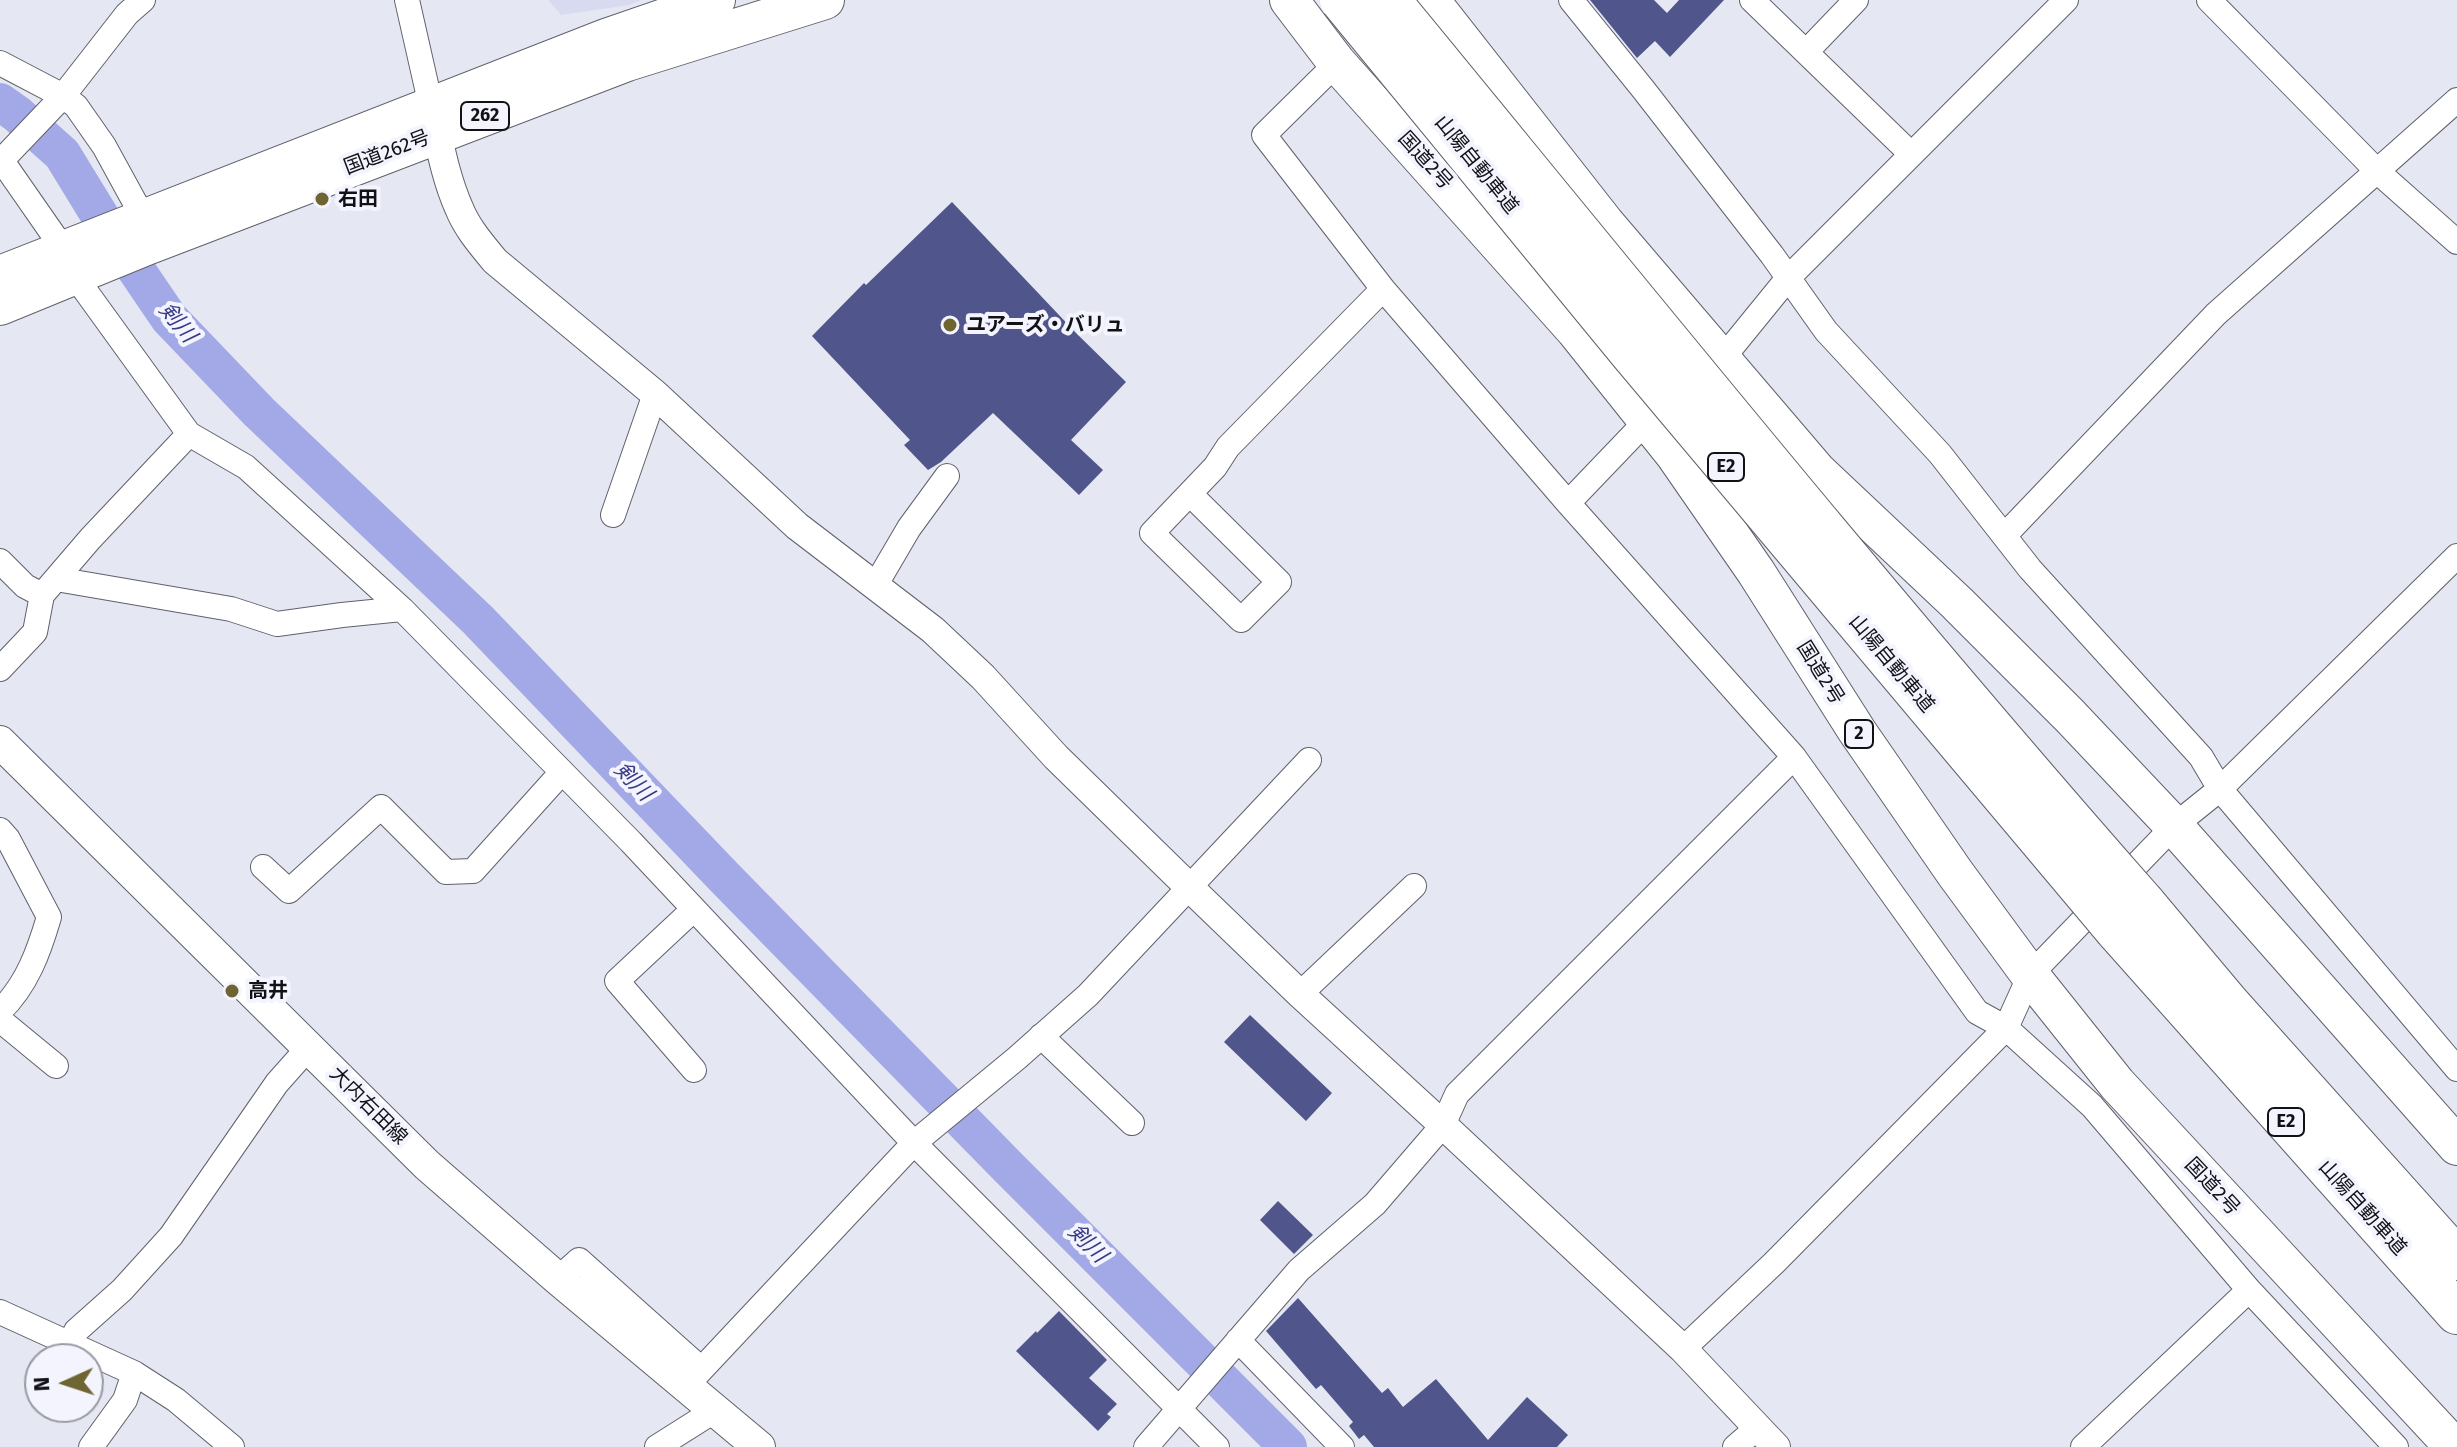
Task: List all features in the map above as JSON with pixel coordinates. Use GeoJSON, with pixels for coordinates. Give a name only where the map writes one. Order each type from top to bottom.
{"type":"FeatureCollection","features":[{"type":"Feature","properties":{"kind":"highway","name":"国道262号"},"geometry":{"type":"LineString","coordinates":[[434,120],[606,38],[716,0]]}},
{"type":"Feature","properties":{"kind":"highway","name":"国道262号"},"geometry":{"type":"LineString","coordinates":[[0,306],[75,261],[143,228],[434,120],[825,0]]}},
{"type":"Feature","properties":{"kind":"highway","name":"国道2号"},"geometry":{"type":"LineString","coordinates":[[1289,0],[1337,63],[1575,330],[1675,455],[1955,873],[2030,975],[2117,1084],[2454,1447]]}},
{"type":"Feature","properties":{"kind":"highway","name":"山陽自動車道"},"geometry":{"type":"LineString","coordinates":[[1341,0],[1640,364],[2130,916],[2457,1313]]}},
{"type":"Feature","properties":{"kind":"highway","name":"山陽自動車道"},"geometry":{"type":"LineString","coordinates":[[1389,0],[2021,762],[2130,916],[2228,1003],[2457,1259]]}},
{"type":"Feature","properties":{"kind":"highway"},"geometry":{"type":"LineString","coordinates":[[1430,0],[1605,223],[1817,471],[1957,603],[2174,826],[2457,1146]]}},
{"type":"Feature","properties":{"kind":"highway","name":"国道262号"},"geometry":{"type":"LineString","coordinates":[[0,275],[75,261]]}},
{"type":"Feature","properties":{"kind":"main road","name":"大内右田線"},"geometry":{"type":"LineString","coordinates":[[0,742],[427,1165],[558,1279],[693,1377],[714,1411],[759,1447]]}},
{"type":"Feature","properties":{"kind":"street"},"geometry":{"type":"LineString","coordinates":[[143,0],[127,14],[63,96],[1,159],[75,261],[189,434],[246,467],[402,609],[694,909],[914,1143],[1181,1405],[1217,1447]]}},
{"type":"Feature","properties":{"kind":"street"},"geometry":{"type":"LineString","coordinates":[[407,0],[449,181],[459,209],[475,237],[495,261],[655,394],[797,526],[933,630],[983,677],[1056,757],[1188,886],[1683,1349],[1766,1437],[1735,1447]]}},
{"type":"Feature","properties":{"kind":"street"},"geometry":{"type":"LineString","coordinates":[[1571,0],[1643,89],[1826,331],[1940,454],[2030,569],[2201,757],[2220,789],[2452,1053]]}},
{"type":"Feature","properties":{"kind":"street"},"geometry":{"type":"LineString","coordinates":[[1752,0],[1911,154]]}},
{"type":"Feature","properties":{"kind":"street"},"geometry":{"type":"LineString","coordinates":[[1806,52],[1856,0]]}},
{"type":"Feature","properties":{"kind":"street"},"geometry":{"type":"LineString","coordinates":[[1731,348],[1788,278],[2066,0]]}},
{"type":"Feature","properties":{"kind":"street"},"geometry":{"type":"LineString","coordinates":[[2209,0],[2378,172],[2457,242]]}},
{"type":"Feature","properties":{"kind":"street"},"geometry":{"type":"LineString","coordinates":[[0,63],[76,106],[104,146],[143,228]]}},
{"type":"Feature","properties":{"kind":"street"},"geometry":{"type":"LineString","coordinates":[[1337,63],[1264,135],[1383,289],[1794,757],[1977,1012],[2006,1028],[2092,1106],[2249,1290],[2396,1447]]}},
{"type":"Feature","properties":{"kind":"street"},"geometry":{"type":"LineString","coordinates":[[2005,535],[2216,314],[2457,100]]}},
{"type":"Feature","properties":{"kind":"street"},"geometry":{"type":"LineString","coordinates":[[1190,494],[1279,582],[1241,620],[1152,533],[1215,467],[1228,447],[1383,289]]}},
{"type":"Feature","properties":{"kind":"street"},"geometry":{"type":"LineString","coordinates":[[613,515],[655,394]]}},
{"type":"Feature","properties":{"kind":"street"},"geometry":{"type":"LineString","coordinates":[[1568,503],[1635,433]]}},
{"type":"Feature","properties":{"kind":"street"},"geometry":{"type":"LineString","coordinates":[[5,655],[35,632],[49,587],[189,434]]}},
{"type":"Feature","properties":{"kind":"street"},"geometry":{"type":"LineString","coordinates":[[875,586],[909,528],[947,476]]}},
{"type":"Feature","properties":{"kind":"street"},"geometry":{"type":"LineString","coordinates":[[1683,1349],[1774,1263],[2006,1028],[2030,975],[2174,826],[2220,789],[2457,556]]}},
{"type":"Feature","properties":{"kind":"street"},"geometry":{"type":"LineString","coordinates":[[0,561],[25,586],[231,609],[277,624],[402,609]]}},
{"type":"Feature","properties":{"kind":"street"},"geometry":{"type":"LineString","coordinates":[[1146,1447],[1299,1270],[1375,1204],[1443,1125],[1457,1094],[1794,757]]}},
{"type":"Feature","properties":{"kind":"street"},"geometry":{"type":"LineString","coordinates":[[693,1377],[914,1143],[1088,995],[1309,760]]}},
{"type":"Feature","properties":{"kind":"street"},"geometry":{"type":"LineString","coordinates":[[263,867],[289,891],[381,807],[446,872],[473,871],[562,772]]}},
{"type":"Feature","properties":{"kind":"street"},"geometry":{"type":"LineString","coordinates":[[0,830],[8,839],[49,917],[36,959],[0,1011]]}},
{"type":"Feature","properties":{"kind":"street"},"geometry":{"type":"LineString","coordinates":[[1300,994],[1414,886]]}},
{"type":"Feature","properties":{"kind":"street"},"geometry":{"type":"LineString","coordinates":[[694,909],[617,981],[694,1070]]}},
{"type":"Feature","properties":{"kind":"street"},"geometry":{"type":"LineString","coordinates":[[0,1020],[56,1066]]}},
{"type":"Feature","properties":{"kind":"street"},"geometry":{"type":"LineString","coordinates":[[1041,1036],[1132,1123]]}},
{"type":"Feature","properties":{"kind":"street"},"geometry":{"type":"LineString","coordinates":[[0,1312],[70,1343],[76,1331],[122,1290],[171,1236],[277,1083],[309,1047]]}},
{"type":"Feature","properties":{"kind":"street"},"geometry":{"type":"LineString","coordinates":[[2083,1447],[2249,1290]]}},
{"type":"Feature","properties":{"kind":"street"},"geometry":{"type":"LineString","coordinates":[[1234,1346],[1342,1447]]}},
{"type":"Feature","properties":{"kind":"street"},"geometry":{"type":"LineString","coordinates":[[104,1359],[134,1373],[176,1400],[232,1447]]}},
{"type":"Feature","properties":{"kind":"street"},"geometry":{"type":"LineString","coordinates":[[91,1447],[125,1400],[134,1373]]}},
{"type":"Feature","properties":{"kind":"street"},"geometry":{"type":"LineString","coordinates":[[657,1447],[714,1411]]}},
{"type":"Feature","properties":{"kind":"shaded area"},"geometry":{"type":"Polygon","coordinates":[[[548,0],[641,0],[629,5],[561,15],[548,0]]]}},
{"type":"Feature","properties":{"kind":"building"},"geometry":{"type":"Polygon","coordinates":[[[1590,0],[1654,0],[1667,13],[1679,0],[1724,0],[1670,57],[1655,41],[1637,58],[1590,0]]]}},
{"type":"Feature","properties":{"kind":"building"},"geometry":{"type":"Polygon","coordinates":[[[952,202],[1126,382],[1071,440],[1103,470],[1079,495],[993,413],[941,462],[928,470],[904,445],[910,440],[812,336],[952,202]]]}},
{"type":"Feature","properties":{"kind":"building"},"geometry":{"type":"Polygon","coordinates":[[[1250,1015],[1332,1093],[1306,1121],[1224,1042],[1250,1015]]]}},
{"type":"Feature","properties":{"kind":"building"},"geometry":{"type":"Polygon","coordinates":[[[1278,1201],[1313,1235],[1294,1254],[1260,1220],[1278,1201]]]}},
{"type":"Feature","properties":{"kind":"building"},"geometry":{"type":"Polygon","coordinates":[[[1298,1298],[1382,1393],[1388,1388],[1403,1407],[1436,1379],[1488,1440],[1527,1397],[1568,1435],[1557,1447],[1374,1447],[1364,1435],[1359,1439],[1349,1426],[1353,1422],[1321,1385],[1316,1389],[1266,1331],[1298,1298]]]}},
{"type":"Feature","properties":{"kind":"building"},"geometry":{"type":"Polygon","coordinates":[[[1059,1311],[1107,1360],[1089,1378],[1117,1404],[1107,1414],[1111,1417],[1098,1431],[1016,1351],[1059,1311]]]}},
{"type":"Feature","properties":{"kind":"waterway","name":"剣川"},"geometry":{"type":"LineString","coordinates":[[0,102],[62,154],[169,318],[259,412],[478,620],[1007,1166],[1288,1447]]}},
{"type":"Feature","properties":{"kind":"place","name":"右田"},"geometry":{"type":"Point","coordinates":[322,199]}},
{"type":"Feature","properties":{"kind":"place","name":"ユアーズ・バリュ"},"geometry":{"type":"Point","coordinates":[950,325]}},
{"type":"Feature","properties":{"kind":"place","name":"高井"},"geometry":{"type":"Point","coordinates":[232,991]}}]}
